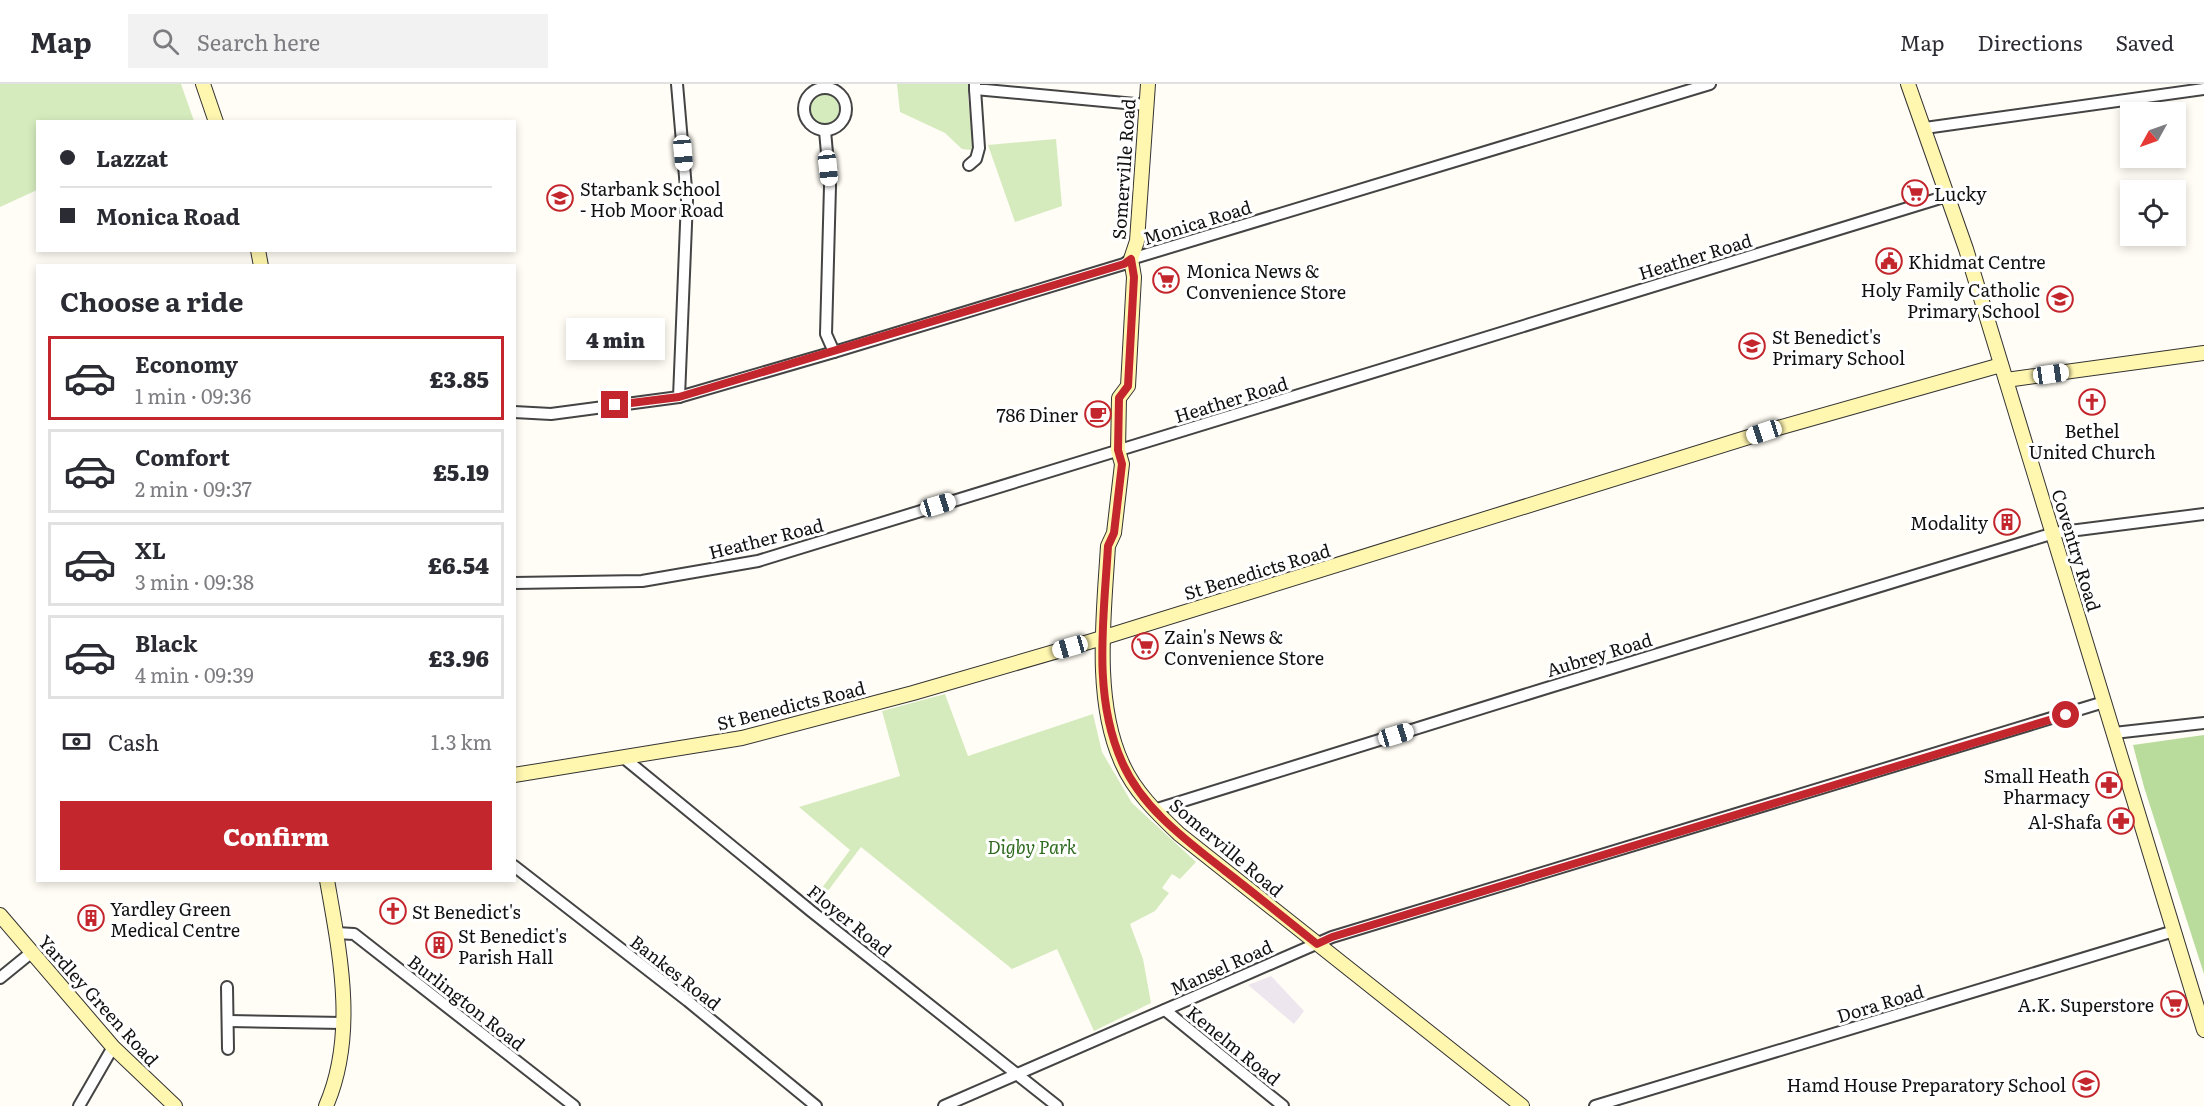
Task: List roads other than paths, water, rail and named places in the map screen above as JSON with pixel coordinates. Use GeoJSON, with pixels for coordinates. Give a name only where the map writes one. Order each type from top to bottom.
{"type":"FeatureCollection","features":[{"type":"Feature","properties":{"kind":"street"},"geometry":{"type":"LineString","coordinates":[[203,84],[215,120]]}},
{"type":"Feature","properties":{"kind":"street"},"geometry":{"type":"LineString","coordinates":[[677,84],[687,200],[679,397]]}},
{"type":"Feature","properties":{"kind":"street","name":"Somerville Road"},"geometry":{"type":"LineString","coordinates":[[1148,84],[1137,241],[1131,259],[1134,277],[1128,386],[1119,398],[1118,450],[1122,464],[1114,533],[1108,546],[1102,637],[1104,693],[1122,763],[1155,810],[1179,834],[1522,1106]]}},
{"type":"Feature","properties":{"kind":"street","name":"Monica Road"},"geometry":{"type":"LineString","coordinates":[[516,412],[551,414],[679,397],[1124,264],[1131,259],[1710,84]]}},
{"type":"Feature","properties":{"kind":"street","name":"Coventry Road"},"geometry":{"type":"LineString","coordinates":[[1908,84],[1966,249],[2204,1030]]}},
{"type":"Feature","properties":{"kind":"street"},"geometry":{"type":"LineString","coordinates":[[821,86],[839,93],[846,104],[842,123],[825,131],[811,125],[804,111],[808,96],[821,86]]}},
{"type":"Feature","properties":{"kind":"street"},"geometry":{"type":"LineString","coordinates":[[969,165],[976,159],[980,148],[975,87],[1146,105]]}},
{"type":"Feature","properties":{"kind":"street"},"geometry":{"type":"LineString","coordinates":[[1925,128],[2191,87],[2204,89]]}},
{"type":"Feature","properties":{"kind":"street"},"geometry":{"type":"LineString","coordinates":[[825,131],[830,186],[826,334],[834,352]]}},
{"type":"Feature","properties":{"kind":"street","name":"Heather Road"},"geometry":{"type":"LineString","coordinates":[[516,584],[642,581],[758,561],[1947,196]]}},
{"type":"Feature","properties":{"kind":"street"},"geometry":{"type":"LineString","coordinates":[[2006,380],[2204,353]]}},
{"type":"Feature","properties":{"kind":"street","name":"St Benedicts Road"},"geometry":{"type":"LineString","coordinates":[[516,775],[742,738],[914,693],[1778,428],[2001,365]]}},
{"type":"Feature","properties":{"kind":"street","name":"Aubrey Road"},"geometry":{"type":"LineString","coordinates":[[1155,810],[2054,533],[2204,514]]}},
{"type":"Feature","properties":{"kind":"street","name":"Mansel Road"},"geometry":{"type":"LineString","coordinates":[[944,1106],[1332,937],[2104,702]]}},
{"type":"Feature","properties":{"kind":"street"},"geometry":{"type":"LineString","coordinates":[[2114,733],[2204,723]]}},
{"type":"Feature","properties":{"kind":"street","name":"Floyer Road"},"geometry":{"type":"LineString","coordinates":[[624,758],[810,910],[1057,1106]]}},
{"type":"Feature","properties":{"kind":"street","name":"Bankes Road"},"geometry":{"type":"LineString","coordinates":[[516,868],[688,1001],[816,1106]]}},
{"type":"Feature","properties":{"kind":"street"},"geometry":{"type":"LineString","coordinates":[[326,1106],[342,1050],[343,1023],[342,976],[327,882]]}},
{"type":"Feature","properties":{"kind":"street","name":"Yardley Green Road"},"geometry":{"type":"LineString","coordinates":[[0,915],[113,1047],[175,1106]]}},
{"type":"Feature","properties":{"kind":"street","name":"Dora Road"},"geometry":{"type":"LineString","coordinates":[[1595,1106],[2174,931]]}},
{"type":"Feature","properties":{"kind":"street","name":"Burlington Road"},"geometry":{"type":"LineString","coordinates":[[336,933],[354,934],[574,1106]]}},
{"type":"Feature","properties":{"kind":"street"},"geometry":{"type":"LineString","coordinates":[[0,978],[32,952]]}},
{"type":"Feature","properties":{"kind":"street"},"geometry":{"type":"LineString","coordinates":[[227,987],[228,1049]]}},
{"type":"Feature","properties":{"kind":"street","name":"Kenelm Road"},"geometry":{"type":"LineString","coordinates":[[1165,1010],[1283,1106]]}},
{"type":"Feature","properties":{"kind":"street"},"geometry":{"type":"LineString","coordinates":[[229,1021],[343,1023]]}},
{"type":"Feature","properties":{"kind":"street"},"geometry":{"type":"LineString","coordinates":[[79,1106],[113,1047]]}},
{"type":"Feature","properties":{"kind":"place","name":"Lucky"},"geometry":{"type":"Point","coordinates":[1915,193]}},
{"type":"Feature","properties":{"kind":"place","name":"Starbank School - Hob Moor Road"},"geometry":{"type":"Point","coordinates":[560,198]}},
{"type":"Feature","properties":{"kind":"place","name":"Khidmat Centre"},"geometry":{"type":"Point","coordinates":[1889,261]}},
{"type":"Feature","properties":{"kind":"place","name":"Monica News & Convenience Store"},"geometry":{"type":"Point","coordinates":[1166,280]}},
{"type":"Feature","properties":{"kind":"place","name":"Holy Family Catholic Primary School"},"geometry":{"type":"Point","coordinates":[2060,299]}},
{"type":"Feature","properties":{"kind":"place","name":"St Benedict's Primary School"},"geometry":{"type":"Point","coordinates":[1752,346]}},
{"type":"Feature","properties":{"kind":"place","name":"Bethel United Church"},"geometry":{"type":"Point","coordinates":[2092,402]}},
{"type":"Feature","properties":{"kind":"place","name":"786 Diner"},"geometry":{"type":"Point","coordinates":[1098,414]}},
{"type":"Feature","properties":{"kind":"place","name":"Modality"},"geometry":{"type":"Point","coordinates":[2007,522]}},
{"type":"Feature","properties":{"kind":"place","name":"Zain's News & Convenience Store"},"geometry":{"type":"Point","coordinates":[1145,646]}},
{"type":"Feature","properties":{"kind":"place","name":"Small Heath Pharmacy"},"geometry":{"type":"Point","coordinates":[2109,785]}},
{"type":"Feature","properties":{"kind":"place","name":"Al-Shafa"},"geometry":{"type":"Point","coordinates":[2121,821]}},
{"type":"Feature","properties":{"kind":"place","name":"St Benedict's"},"geometry":{"type":"Point","coordinates":[393,911]}},
{"type":"Feature","properties":{"kind":"place","name":"Yardley Green Medical Centre"},"geometry":{"type":"Point","coordinates":[91,918]}},
{"type":"Feature","properties":{"kind":"place","name":"St Benedict's Parish Hall"},"geometry":{"type":"Point","coordinates":[439,945]}},
{"type":"Feature","properties":{"kind":"place","name":"A.K. Superstore"},"geometry":{"type":"Point","coordinates":[2174,1004]}},
{"type":"Feature","properties":{"kind":"place","name":"Hamd House Preparatory School"},"geometry":{"type":"Point","coordinates":[2086,1084]}},
{"type":"Feature","properties":{"kind":"park label","name":"Digby Park"},"geometry":{"type":"Point","coordinates":[1032,846]}}]}
